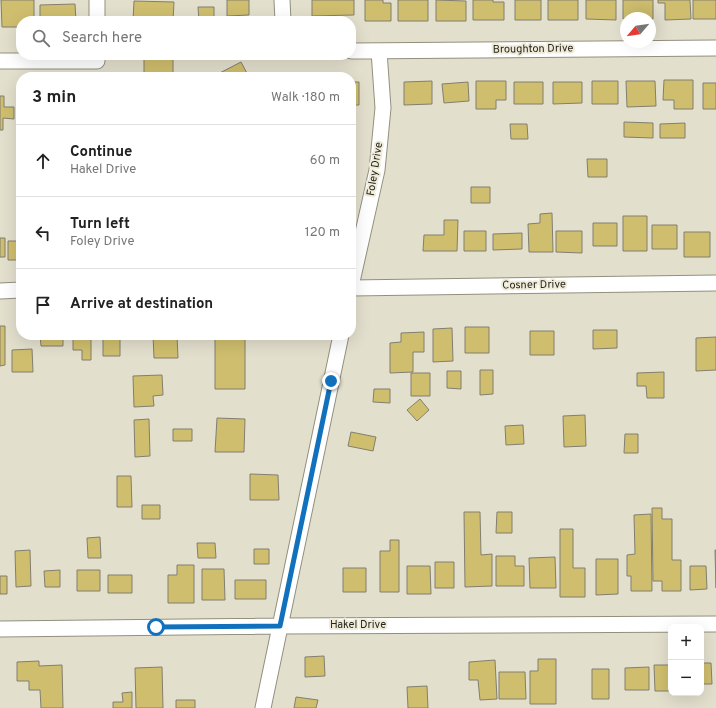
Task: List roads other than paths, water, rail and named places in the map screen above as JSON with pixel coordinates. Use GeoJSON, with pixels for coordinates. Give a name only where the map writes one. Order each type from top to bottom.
{"type":"FeatureCollection","features":[{"type":"Feature","properties":{"kind":"street"},"geometry":{"type":"LineString","coordinates":[[97,0],[97,16]]}},
{"type":"Feature","properties":{"kind":"street"},"geometry":{"type":"LineString","coordinates":[[282,0],[282,16]]}},
{"type":"Feature","properties":{"kind":"street","name":"Broughton Drive"},"geometry":{"type":"LineString","coordinates":[[356,51],[716,48]]}},
{"type":"Feature","properties":{"kind":"street","name":"Foley Drive"},"geometry":{"type":"LineString","coordinates":[[356,264],[377,170],[383,108],[379,51]]}},
{"type":"Feature","properties":{"kind":"street"},"geometry":{"type":"LineString","coordinates":[[0,61],[32,60]]}},
{"type":"Feature","properties":{"kind":"street","name":"Cosner Drive"},"geometry":{"type":"LineString","coordinates":[[356,287],[716,283]]}},
{"type":"Feature","properties":{"kind":"street"},"geometry":{"type":"LineString","coordinates":[[0,291],[16,290]]}},
{"type":"Feature","properties":{"kind":"street"},"geometry":{"type":"LineString","coordinates":[[263,708],[340,340]]}},
{"type":"Feature","properties":{"kind":"street","name":"Hakel Drive"},"geometry":{"type":"LineString","coordinates":[[0,629],[716,624]]}}]}
